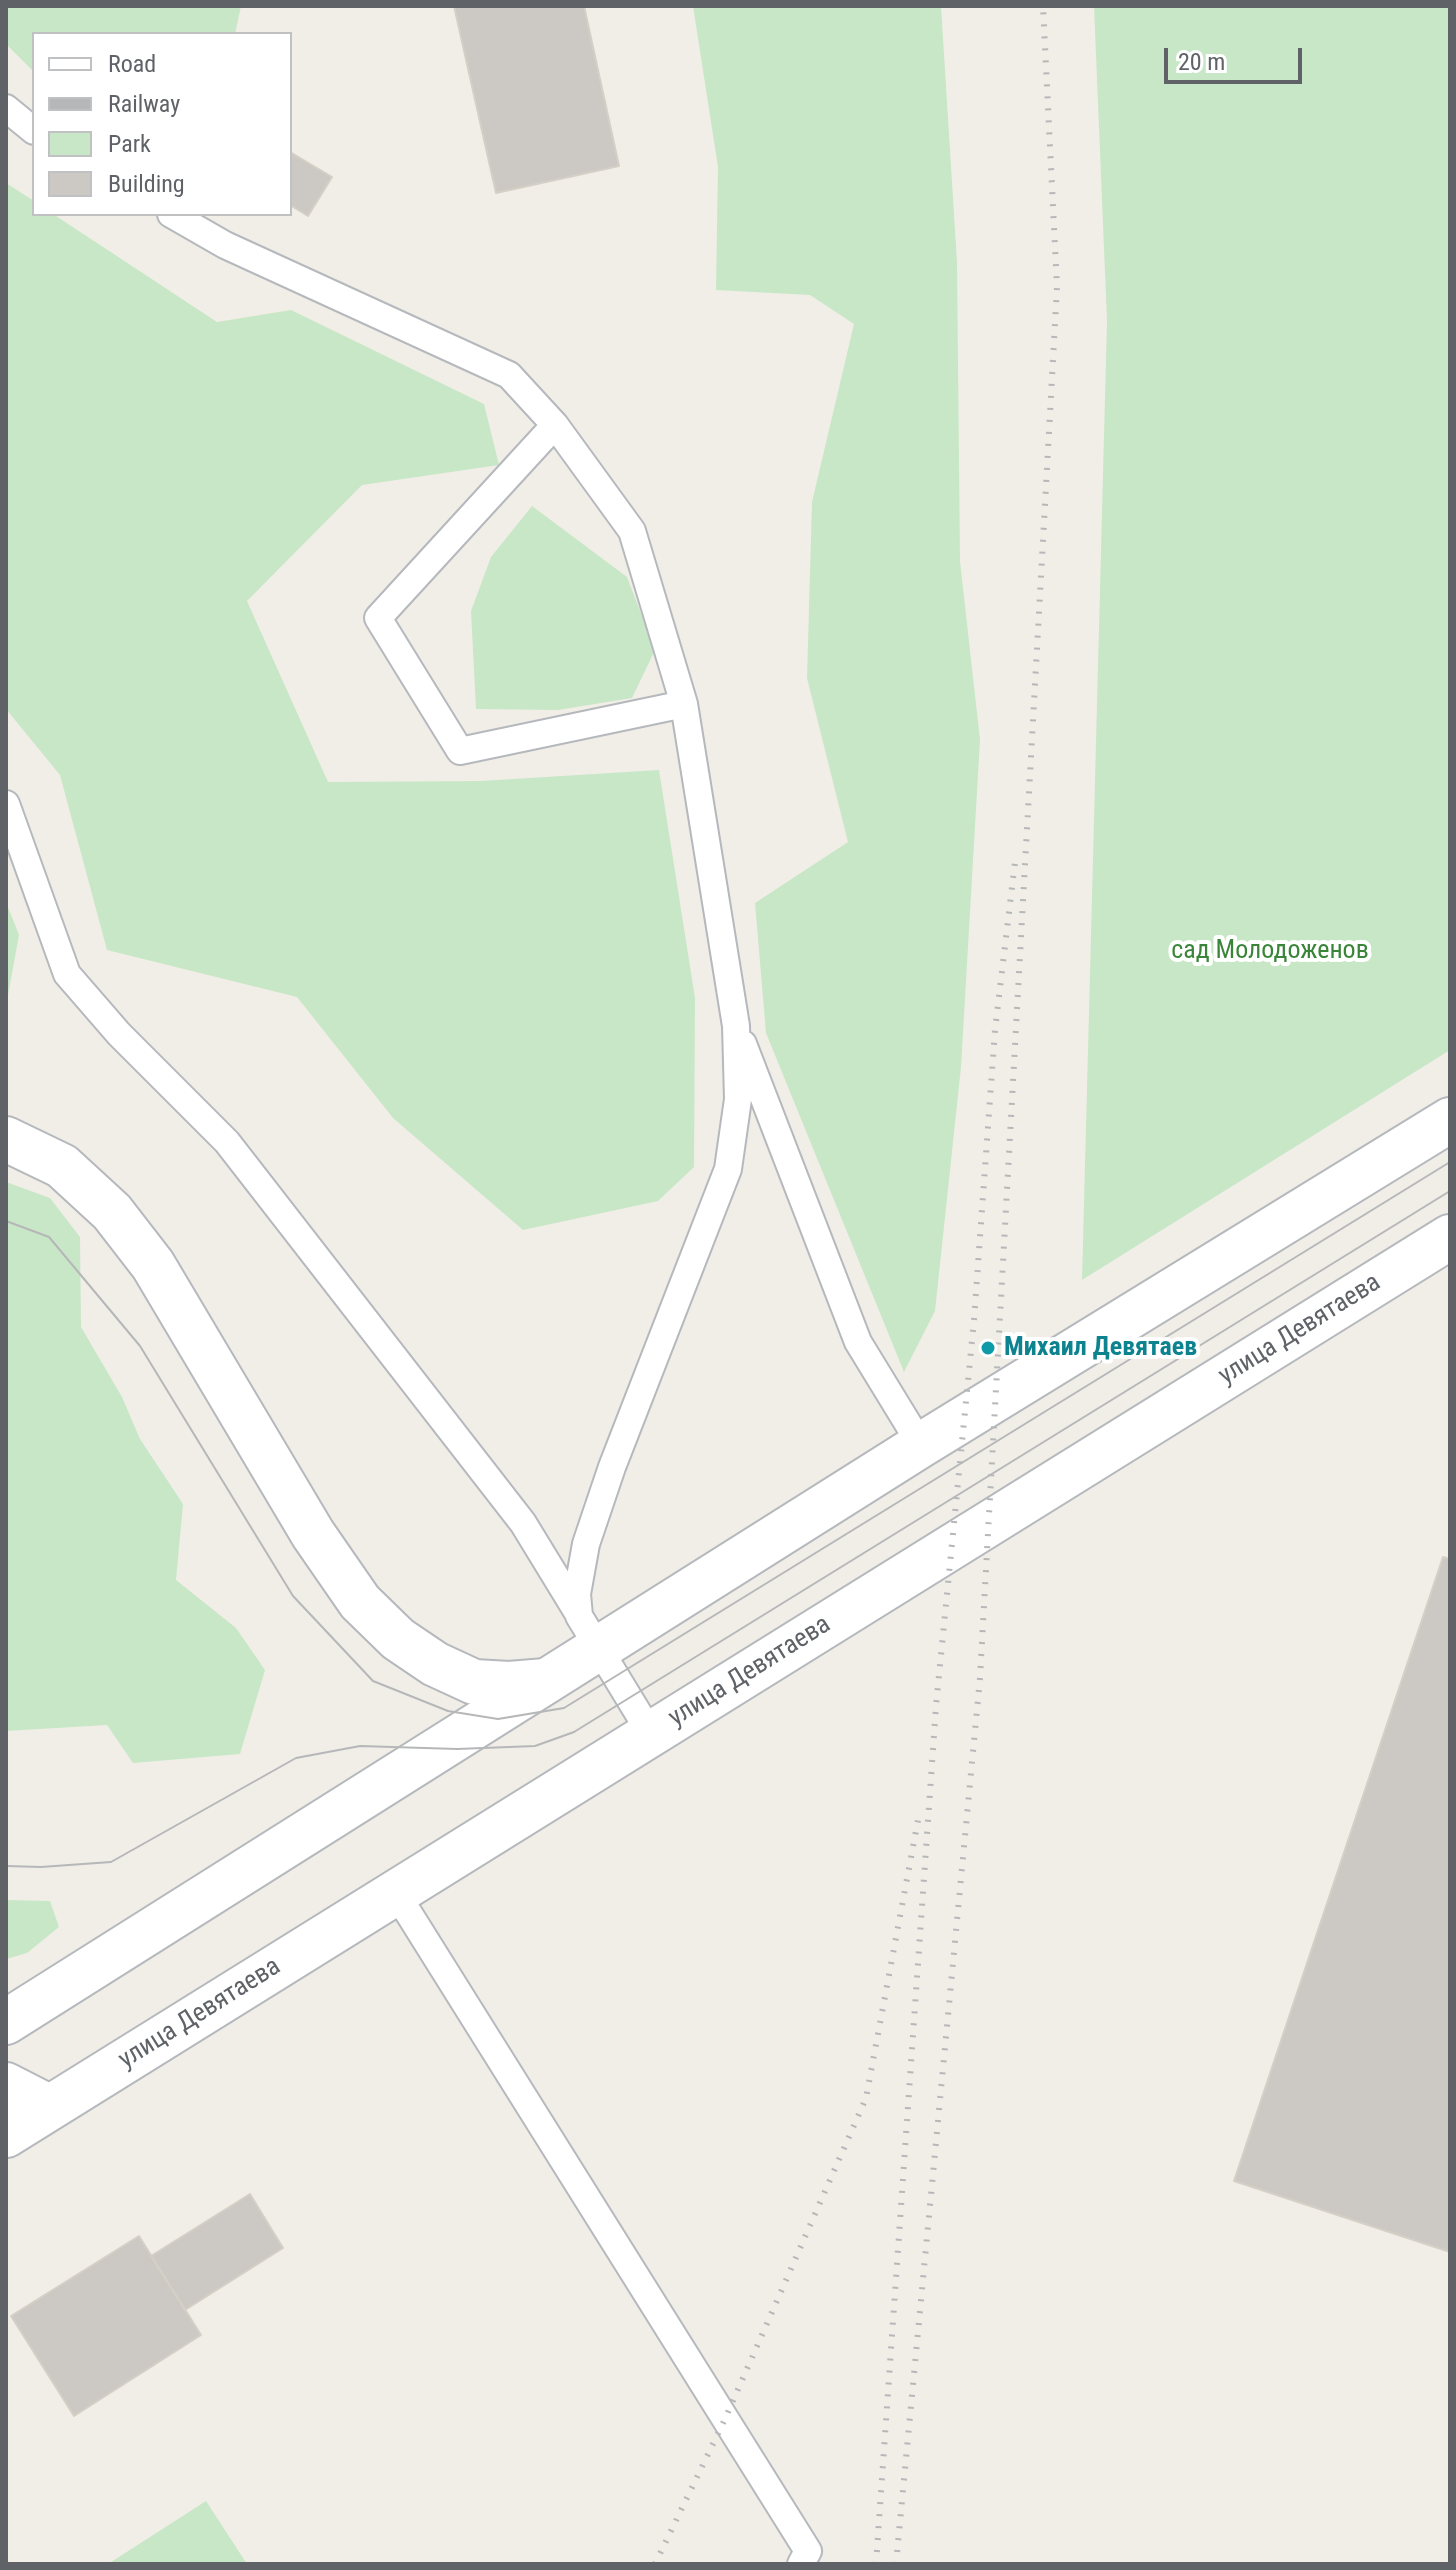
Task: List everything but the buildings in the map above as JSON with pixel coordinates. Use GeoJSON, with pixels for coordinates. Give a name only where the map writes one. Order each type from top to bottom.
{"type":"FeatureCollection","features":[{"type":"Feature","properties":{"kind":"street"},"geometry":{"type":"LineString","coordinates":[[6,2022],[546,1681],[588,1633],[921,1445],[1450,1120]]}},
{"type":"Feature","properties":{"kind":"street"},"geometry":{"type":"LineString","coordinates":[[6,1139],[62,1166],[112,1212],[153,1265],[313,1534],[360,1602],[398,1639],[435,1664],[474,1682],[509,1684],[546,1681]]}},
{"type":"Feature","properties":{"kind":"street","name":"улица Девятаева"},"geometry":{"type":"LineString","coordinates":[[6,2135],[1450,1237]]}},
{"type":"Feature","properties":{"kind":"street"},"geometry":{"type":"LineString","coordinates":[[6,2085],[49,2107]]}},
{"type":"Feature","properties":{"kind":"lane"},"geometry":{"type":"LineString","coordinates":[[6,108],[32,129]]}},
{"type":"Feature","properties":{"kind":"lane"},"geometry":{"type":"LineString","coordinates":[[174,216],[225,245],[509,375],[555,425],[632,531],[684,704],[736,1026],[738,1099],[728,1169],[612,1467],[591,1531],[577,1594],[588,1633]]}},
{"type":"Feature","properties":{"kind":"lane"},"geometry":{"type":"LineString","coordinates":[[555,425],[378,618],[460,751],[684,704]]}},
{"type":"Feature","properties":{"kind":"lane"},"geometry":{"type":"LineString","coordinates":[[6,804],[67,974],[119,1034],[227,1142],[523,1523],[651,1734]]}},
{"type":"Feature","properties":{"kind":"lane"},"geometry":{"type":"LineString","coordinates":[[736,1026],[858,1342],[921,1445]]}},
{"type":"Feature","properties":{"kind":"lane"},"geometry":{"type":"LineString","coordinates":[[396,1893],[808,2551],[801,2564]]}},
{"type":"Feature","properties":{"kind":"green space"},"geometry":{"type":"Polygon","coordinates":[[[6,6],[241,6],[235,32],[32,32],[32,70],[6,44],[6,6]]]}},
{"type":"Feature","properties":{"kind":"green space"},"geometry":{"type":"Polygon","coordinates":[[[693,6],[941,6],[957,262],[960,561],[980,740],[961,1067],[935,1311],[904,1372],[766,1033],[755,903],[848,842],[807,678],[812,502],[854,324],[810,295],[716,290],[718,167],[693,6]]]}},
{"type":"Feature","properties":{"kind":"green space","name":"сад Молодоженов"},"geometry":{"type":"Polygon","coordinates":[[[1094,6],[1450,6],[1450,1050],[1082,1280],[1107,321],[1094,6]]]}},
{"type":"Feature","properties":{"kind":"green space"},"geometry":{"type":"Polygon","coordinates":[[[6,183],[32,200],[32,216],[56,216],[217,322],[291,310],[484,404],[499,465],[362,485],[247,601],[328,782],[481,781],[659,770],[695,998],[694,1167],[658,1201],[523,1230],[393,1118],[297,997],[107,950],[60,775],[6,709],[6,183]]]}},
{"type":"Feature","properties":{"kind":"green space"},"geometry":{"type":"Polygon","coordinates":[[[532,506],[627,577],[655,650],[632,698],[558,710],[476,709],[471,611],[491,557],[532,506]]]}},
{"type":"Feature","properties":{"kind":"green space"},"geometry":{"type":"Polygon","coordinates":[[[6,902],[19,935],[6,1006],[6,902]]]}},
{"type":"Feature","properties":{"kind":"green space"},"geometry":{"type":"Polygon","coordinates":[[[6,1182],[50,1198],[80,1237],[81,1327],[122,1397],[140,1439],[183,1504],[176,1580],[236,1628],[265,1670],[240,1754],[133,1763],[107,1725],[6,1731],[6,1182]]]}},
{"type":"Feature","properties":{"kind":"green space"},"geometry":{"type":"Polygon","coordinates":[[[6,1900],[50,1901],[59,1927],[27,1953],[6,1959],[6,1900]]]}},
{"type":"Feature","properties":{"kind":"green space"},"geometry":{"type":"Polygon","coordinates":[[[206,2501],[247,2564],[108,2564],[206,2501]]]}},
{"type":"Feature","properties":{"kind":"tram line"},"geometry":{"type":"LineString","coordinates":[[6,1221],[49,1237],[140,1346],[293,1596],[373,1681],[448,1711],[498,1719],[564,1708],[1450,1162]]}},
{"type":"Feature","properties":{"kind":"tram line"},"geometry":{"type":"LineString","coordinates":[[6,1866],[111,1862],[296,1758],[360,1746],[457,1749],[535,1746],[574,1732],[1450,1191]]}},
{"type":"Feature","properties":{"kind":"railway"},"geometry":{"type":"LineString","coordinates":[[896,2564],[980,1678],[1057,287],[1043,6]]}},
{"type":"Feature","properties":{"kind":"railway"},"geometry":{"type":"LineString","coordinates":[[876,2564],[936,1706],[974,1320],[995,1030],[1015,862]]}},
{"type":"Feature","properties":{"kind":"railway"},"geometry":{"type":"LineString","coordinates":[[655,2564],[725,2419],[866,2098],[918,1820]]}},
{"type":"Feature","properties":{"kind":"place","name":"Михаил Девятаев"},"geometry":{"type":"Point","coordinates":[988,1348]}}]}
